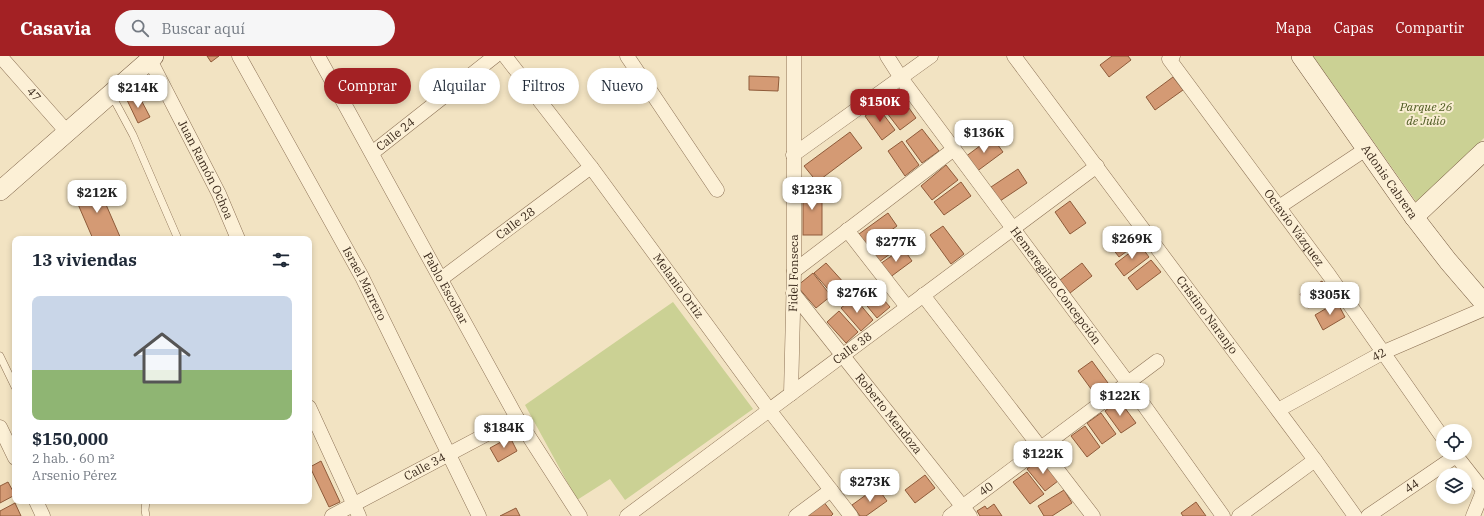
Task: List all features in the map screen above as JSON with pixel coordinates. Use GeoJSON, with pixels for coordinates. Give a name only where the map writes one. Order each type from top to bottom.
{"type":"FeatureCollection","features":[{"type":"Feature","properties":{"kind":"street","name":"47"},"geometry":{"type":"LineString","coordinates":[[0,56],[67,132]]}},
{"type":"Feature","properties":{"kind":"street","name":"Israel Marrero"},"geometry":{"type":"LineString","coordinates":[[239,56],[362,277],[479,516]]}},
{"type":"Feature","properties":{"kind":"street","name":"Pablo Escobar"},"geometry":{"type":"LineString","coordinates":[[318,56],[517,418],[580,516]]}},
{"type":"Feature","properties":{"kind":"street","name":"Calle 24"},"geometry":{"type":"LineString","coordinates":[[372,153],[495,56]]}},
{"type":"Feature","properties":{"kind":"street","name":"Melanio Ortiz"},"geometry":{"type":"LineString","coordinates":[[505,56],[591,167],[770,411],[851,516]]}},
{"type":"Feature","properties":{"kind":"street"},"geometry":{"type":"LineString","coordinates":[[628,56],[718,190]]}},
{"type":"Feature","properties":{"kind":"street","name":"Fidel Fonseca"},"geometry":{"type":"LineString","coordinates":[[791,394],[794,271],[794,56]]}},
{"type":"Feature","properties":{"kind":"street","name":"Hemeregildo Concepción"},"geometry":{"type":"LineString","coordinates":[[887,56],[901,78],[1128,383],[1223,516]]}},
{"type":"Feature","properties":{"kind":"street"},"geometry":{"type":"LineString","coordinates":[[793,155],[931,56]]}},
{"type":"Feature","properties":{"kind":"street","name":"Cristino Naranjo"},"geometry":{"type":"LineString","coordinates":[[1014,56],[1278,410],[1355,516]]}},
{"type":"Feature","properties":{"kind":"street","name":"Adonis Cabrera"},"geometry":{"type":"LineString","coordinates":[[1301,56],[1414,217],[1448,261],[1484,303]]}},
{"type":"Feature","properties":{"kind":"street","name":"Octavio Vázquez"},"geometry":{"type":"LineString","coordinates":[[1171,57],[1384,352],[1436,428]]}},
{"type":"Feature","properties":{"kind":"street"},"geometry":{"type":"LineString","coordinates":[[0,191],[152,58]]}},
{"type":"Feature","properties":{"kind":"street","name":"Juan Ramón Ochoa"},"geometry":{"type":"LineString","coordinates":[[152,58],[219,194],[237,236]]}},
{"type":"Feature","properties":{"kind":"street"},"geometry":{"type":"LineString","coordinates":[[794,271],[954,149]]}},
{"type":"Feature","properties":{"kind":"street"},"geometry":{"type":"LineString","coordinates":[[1279,207],[1366,149]]}},
{"type":"Feature","properties":{"kind":"street"},"geometry":{"type":"LineString","coordinates":[[1414,217],[1484,151]]}},
{"type":"Feature","properties":{"kind":"street","name":"Calle 38"},"geometry":{"type":"LineString","coordinates":[[627,516],[1097,166]]}},
{"type":"Feature","properties":{"kind":"street","name":"Calle 28"},"geometry":{"type":"LineString","coordinates":[[441,279],[591,167]]}},
{"type":"Feature","properties":{"kind":"street"},"geometry":{"type":"LineString","coordinates":[[847,230],[907,307]]}},
{"type":"Feature","properties":{"kind":"street","name":"Roberto Mendoza"},"geometry":{"type":"LineString","coordinates":[[793,292],[966,511]]}},
{"type":"Feature","properties":{"kind":"street"},"geometry":{"type":"LineString","coordinates":[[923,296],[1093,516]]}},
{"type":"Feature","properties":{"kind":"street","name":"42"},"geometry":{"type":"LineString","coordinates":[[1278,410],[1384,352],[1484,309]]}},
{"type":"Feature","properties":{"kind":"street","name":"40"},"geometry":{"type":"LineString","coordinates":[[950,516],[966,511],[1041,448],[1157,361]]}},
{"type":"Feature","properties":{"kind":"street"},"geometry":{"type":"LineString","coordinates":[[312,413],[356,510]]}},
{"type":"Feature","properties":{"kind":"street","name":"Calle 34"},"geometry":{"type":"LineString","coordinates":[[332,516],[356,510],[449,454],[517,418]]}},
{"type":"Feature","properties":{"kind":"street"},"geometry":{"type":"LineString","coordinates":[[0,427],[12,452]]}},
{"type":"Feature","properties":{"kind":"street"},"geometry":{"type":"LineString","coordinates":[[1239,516],[1315,460]]}},
{"type":"Feature","properties":{"kind":"street","name":"44"},"geometry":{"type":"LineString","coordinates":[[1368,516],[1448,460]]}},
{"type":"Feature","properties":{"kind":"street"},"geometry":{"type":"LineString","coordinates":[[1459,460],[1483,489],[1473,516]]}},
{"type":"Feature","properties":{"kind":"street"},"geometry":{"type":"LineString","coordinates":[[796,516],[831,490]]}},
{"type":"Feature","properties":{"kind":"street"},"geometry":{"type":"LineString","coordinates":[[37,504],[43,516]]}},
{"type":"Feature","properties":{"kind":"lane"},"geometry":{"type":"LineString","coordinates":[[111,93],[133,135],[177,236]]}},
{"type":"Feature","properties":{"kind":"lane"},"geometry":{"type":"LineString","coordinates":[[0,356],[12,380]]}},
{"type":"Feature","properties":{"kind":"lane"},"geometry":{"type":"LineString","coordinates":[[146,504],[146,516]]}},
{"type":"Feature","properties":{"kind":"green space","name":"Parque 26 de Julio"},"geometry":{"type":"Polygon","coordinates":[[[1313,56],[1484,56],[1484,138],[1417,203],[1313,56]]]}},
{"type":"Feature","properties":{"kind":"green space"},"geometry":{"type":"Polygon","coordinates":[[[673,302],[753,409],[625,500],[610,479],[577,500],[525,405],[673,302]]]}},
{"type":"Feature","properties":{"kind":"building"},"geometry":{"type":"Polygon","coordinates":[[[207,56],[219,56],[211,62],[207,56]]]}},
{"type":"Feature","properties":{"kind":"building"},"geometry":{"type":"Polygon","coordinates":[[[1112,56],[1128,56],[1131,60],[1109,77],[1100,65],[1112,56]]]}},
{"type":"Feature","properties":{"kind":"building"},"geometry":{"type":"Polygon","coordinates":[[[749,76],[779,77],[778,91],[749,90],[749,76]]]}},
{"type":"Feature","properties":{"kind":"building"},"geometry":{"type":"Polygon","coordinates":[[[1173,77],[1183,90],[1155,110],[1146,97],[1173,77]]]}},
{"type":"Feature","properties":{"kind":"building"},"geometry":{"type":"Polygon","coordinates":[[[897,91],[916,118],[900,130],[880,104],[897,91]]]}},
{"type":"Feature","properties":{"kind":"building"},"geometry":{"type":"Polygon","coordinates":[[[138,94],[150,117],[138,123],[127,100],[138,94]]]}},
{"type":"Feature","properties":{"kind":"building"},"geometry":{"type":"Polygon","coordinates":[[[878,107],[895,130],[882,140],[865,116],[878,107]]]}},
{"type":"Feature","properties":{"kind":"building"},"geometry":{"type":"Polygon","coordinates":[[[922,129],[939,151],[922,163],[906,141],[922,129]]]}},
{"type":"Feature","properties":{"kind":"building"},"geometry":{"type":"Polygon","coordinates":[[[850,132],[862,148],[817,182],[804,166],[850,132]]]}},
{"type":"Feature","properties":{"kind":"building"},"geometry":{"type":"Polygon","coordinates":[[[992,137],[1003,152],[976,172],[965,157],[992,137]]]}},
{"type":"Feature","properties":{"kind":"building"},"geometry":{"type":"Polygon","coordinates":[[[902,141],[919,165],[905,176],[888,151],[902,141]]]}},
{"type":"Feature","properties":{"kind":"building"},"geometry":{"type":"Polygon","coordinates":[[[946,165],[958,180],[932,200],[921,186],[946,165]]]}},
{"type":"Feature","properties":{"kind":"building"},"geometry":{"type":"Polygon","coordinates":[[[1018,169],[1027,183],[1000,201],[991,187],[1018,169]]]}},
{"type":"Feature","properties":{"kind":"building"},"geometry":{"type":"Polygon","coordinates":[[[961,182],[971,196],[944,215],[934,202],[961,182]]]}},
{"type":"Feature","properties":{"kind":"building"},"geometry":{"type":"Polygon","coordinates":[[[97,184],[120,236],[92,236],[74,195],[97,184]]]}},
{"type":"Feature","properties":{"kind":"building"},"geometry":{"type":"Polygon","coordinates":[[[803,187],[822,187],[822,235],[803,235],[803,187]]]}},
{"type":"Feature","properties":{"kind":"building"},"geometry":{"type":"Polygon","coordinates":[[[1070,201],[1086,223],[1070,234],[1055,212],[1070,201]]]}},
{"type":"Feature","properties":{"kind":"building"},"geometry":{"type":"Polygon","coordinates":[[[888,213],[897,226],[868,247],[859,234],[888,213]]]}},
{"type":"Feature","properties":{"kind":"building"},"geometry":{"type":"Polygon","coordinates":[[[943,226],[964,254],[951,264],[930,235],[943,226]]]}},
{"type":"Feature","properties":{"kind":"building"},"geometry":{"type":"Polygon","coordinates":[[[1128,230],[1138,243],[1119,257],[1109,244],[1128,230]]]}},
{"type":"Feature","properties":{"kind":"building"},"geometry":{"type":"Polygon","coordinates":[[[896,231],[905,243],[879,262],[870,250],[896,231]]]}},
{"type":"Feature","properties":{"kind":"building"},"geometry":{"type":"Polygon","coordinates":[[[1140,245],[1149,257],[1124,276],[1115,264],[1140,245]]]}},
{"type":"Feature","properties":{"kind":"building"},"geometry":{"type":"Polygon","coordinates":[[[903,248],[912,261],[889,278],[880,264],[903,248]]]}},
{"type":"Feature","properties":{"kind":"building"},"geometry":{"type":"Polygon","coordinates":[[[1151,260],[1161,272],[1137,290],[1128,278],[1151,260]]]}},
{"type":"Feature","properties":{"kind":"building"},"geometry":{"type":"Polygon","coordinates":[[[826,263],[845,284],[833,295],[814,273],[826,263]]]}},
{"type":"Feature","properties":{"kind":"building"},"geometry":{"type":"Polygon","coordinates":[[[1082,263],[1092,276],[1070,293],[1060,280],[1082,263]]]}},
{"type":"Feature","properties":{"kind":"building"},"geometry":{"type":"Polygon","coordinates":[[[813,273],[831,296],[816,308],[797,286],[813,273]]]}},
{"type":"Feature","properties":{"kind":"building"},"geometry":{"type":"Polygon","coordinates":[[[1322,281],[1330,294],[1308,308],[1300,294],[1322,281]]]}},
{"type":"Feature","properties":{"kind":"building"},"geometry":{"type":"Polygon","coordinates":[[[870,284],[890,307],[877,318],[858,295],[870,284]]]}},
{"type":"Feature","properties":{"kind":"building"},"geometry":{"type":"Polygon","coordinates":[[[854,297],[873,320],[861,331],[841,308],[854,297]]]}},
{"type":"Feature","properties":{"kind":"building"},"geometry":{"type":"Polygon","coordinates":[[[1337,302],[1345,317],[1323,330],[1315,315],[1337,302]]]}},
{"type":"Feature","properties":{"kind":"building"},"geometry":{"type":"Polygon","coordinates":[[[839,311],[858,332],[846,343],[827,322],[839,311]]]}},
{"type":"Feature","properties":{"kind":"building"},"geometry":{"type":"Polygon","coordinates":[[[1092,361],[1108,383],[1094,393],[1078,371],[1092,361]]]}},
{"type":"Feature","properties":{"kind":"building"},"geometry":{"type":"Polygon","coordinates":[[[1119,400],[1136,423],[1121,433],[1105,411],[1119,400]]]}},
{"type":"Feature","properties":{"kind":"building"},"geometry":{"type":"Polygon","coordinates":[[[1101,413],[1116,434],[1102,444],[1087,423],[1101,413]]]}},
{"type":"Feature","properties":{"kind":"building"},"geometry":{"type":"Polygon","coordinates":[[[1085,426],[1100,447],[1087,457],[1071,436],[1085,426]]]}},
{"type":"Feature","properties":{"kind":"building"},"geometry":{"type":"Polygon","coordinates":[[[510,437],[517,451],[498,462],[490,448],[510,437]]]}},
{"type":"Feature","properties":{"kind":"building"},"geometry":{"type":"Polygon","coordinates":[[[1041,458],[1058,481],[1045,491],[1027,469],[1041,458]]]}},
{"type":"Feature","properties":{"kind":"building"},"geometry":{"type":"Polygon","coordinates":[[[321,461],[340,502],[329,507],[312,471],[312,466],[321,461]]]}},
{"type":"Feature","properties":{"kind":"building"},"geometry":{"type":"Polygon","coordinates":[[[1027,472],[1044,494],[1030,504],[1013,482],[1027,472]]]}},
{"type":"Feature","properties":{"kind":"building"},"geometry":{"type":"Polygon","coordinates":[[[925,475],[935,488],[915,503],[905,490],[925,475]]]}},
{"type":"Feature","properties":{"kind":"building"},"geometry":{"type":"Polygon","coordinates":[[[8,482],[12,489],[12,497],[0,503],[0,486],[8,482]]]}},
{"type":"Feature","properties":{"kind":"building"},"geometry":{"type":"Polygon","coordinates":[[[877,487],[887,501],[866,516],[860,516],[852,505],[877,487]]]}},
{"type":"Feature","properties":{"kind":"building"},"geometry":{"type":"Polygon","coordinates":[[[1064,490],[1072,503],[1052,516],[1044,516],[1038,506],[1064,490]]]}},
{"type":"Feature","properties":{"kind":"building"},"geometry":{"type":"Polygon","coordinates":[[[823,501],[833,514],[831,516],[803,516],[823,501]]]}},
{"type":"Feature","properties":{"kind":"building"},"geometry":{"type":"Polygon","coordinates":[[[1196,502],[1206,516],[1183,516],[1181,513],[1196,502]]]}},
{"type":"Feature","properties":{"kind":"building"},"geometry":{"type":"Polygon","coordinates":[[[15,504],[21,516],[0,516],[0,511],[15,504]]]}},
{"type":"Feature","properties":{"kind":"building"},"geometry":{"type":"Polygon","coordinates":[[[994,504],[1002,516],[980,516],[977,511],[985,506],[987,509],[994,504]]]}},
{"type":"Feature","properties":{"kind":"building"},"geometry":{"type":"Polygon","coordinates":[[[516,508],[520,516],[500,516],[516,508]]]}}]}
